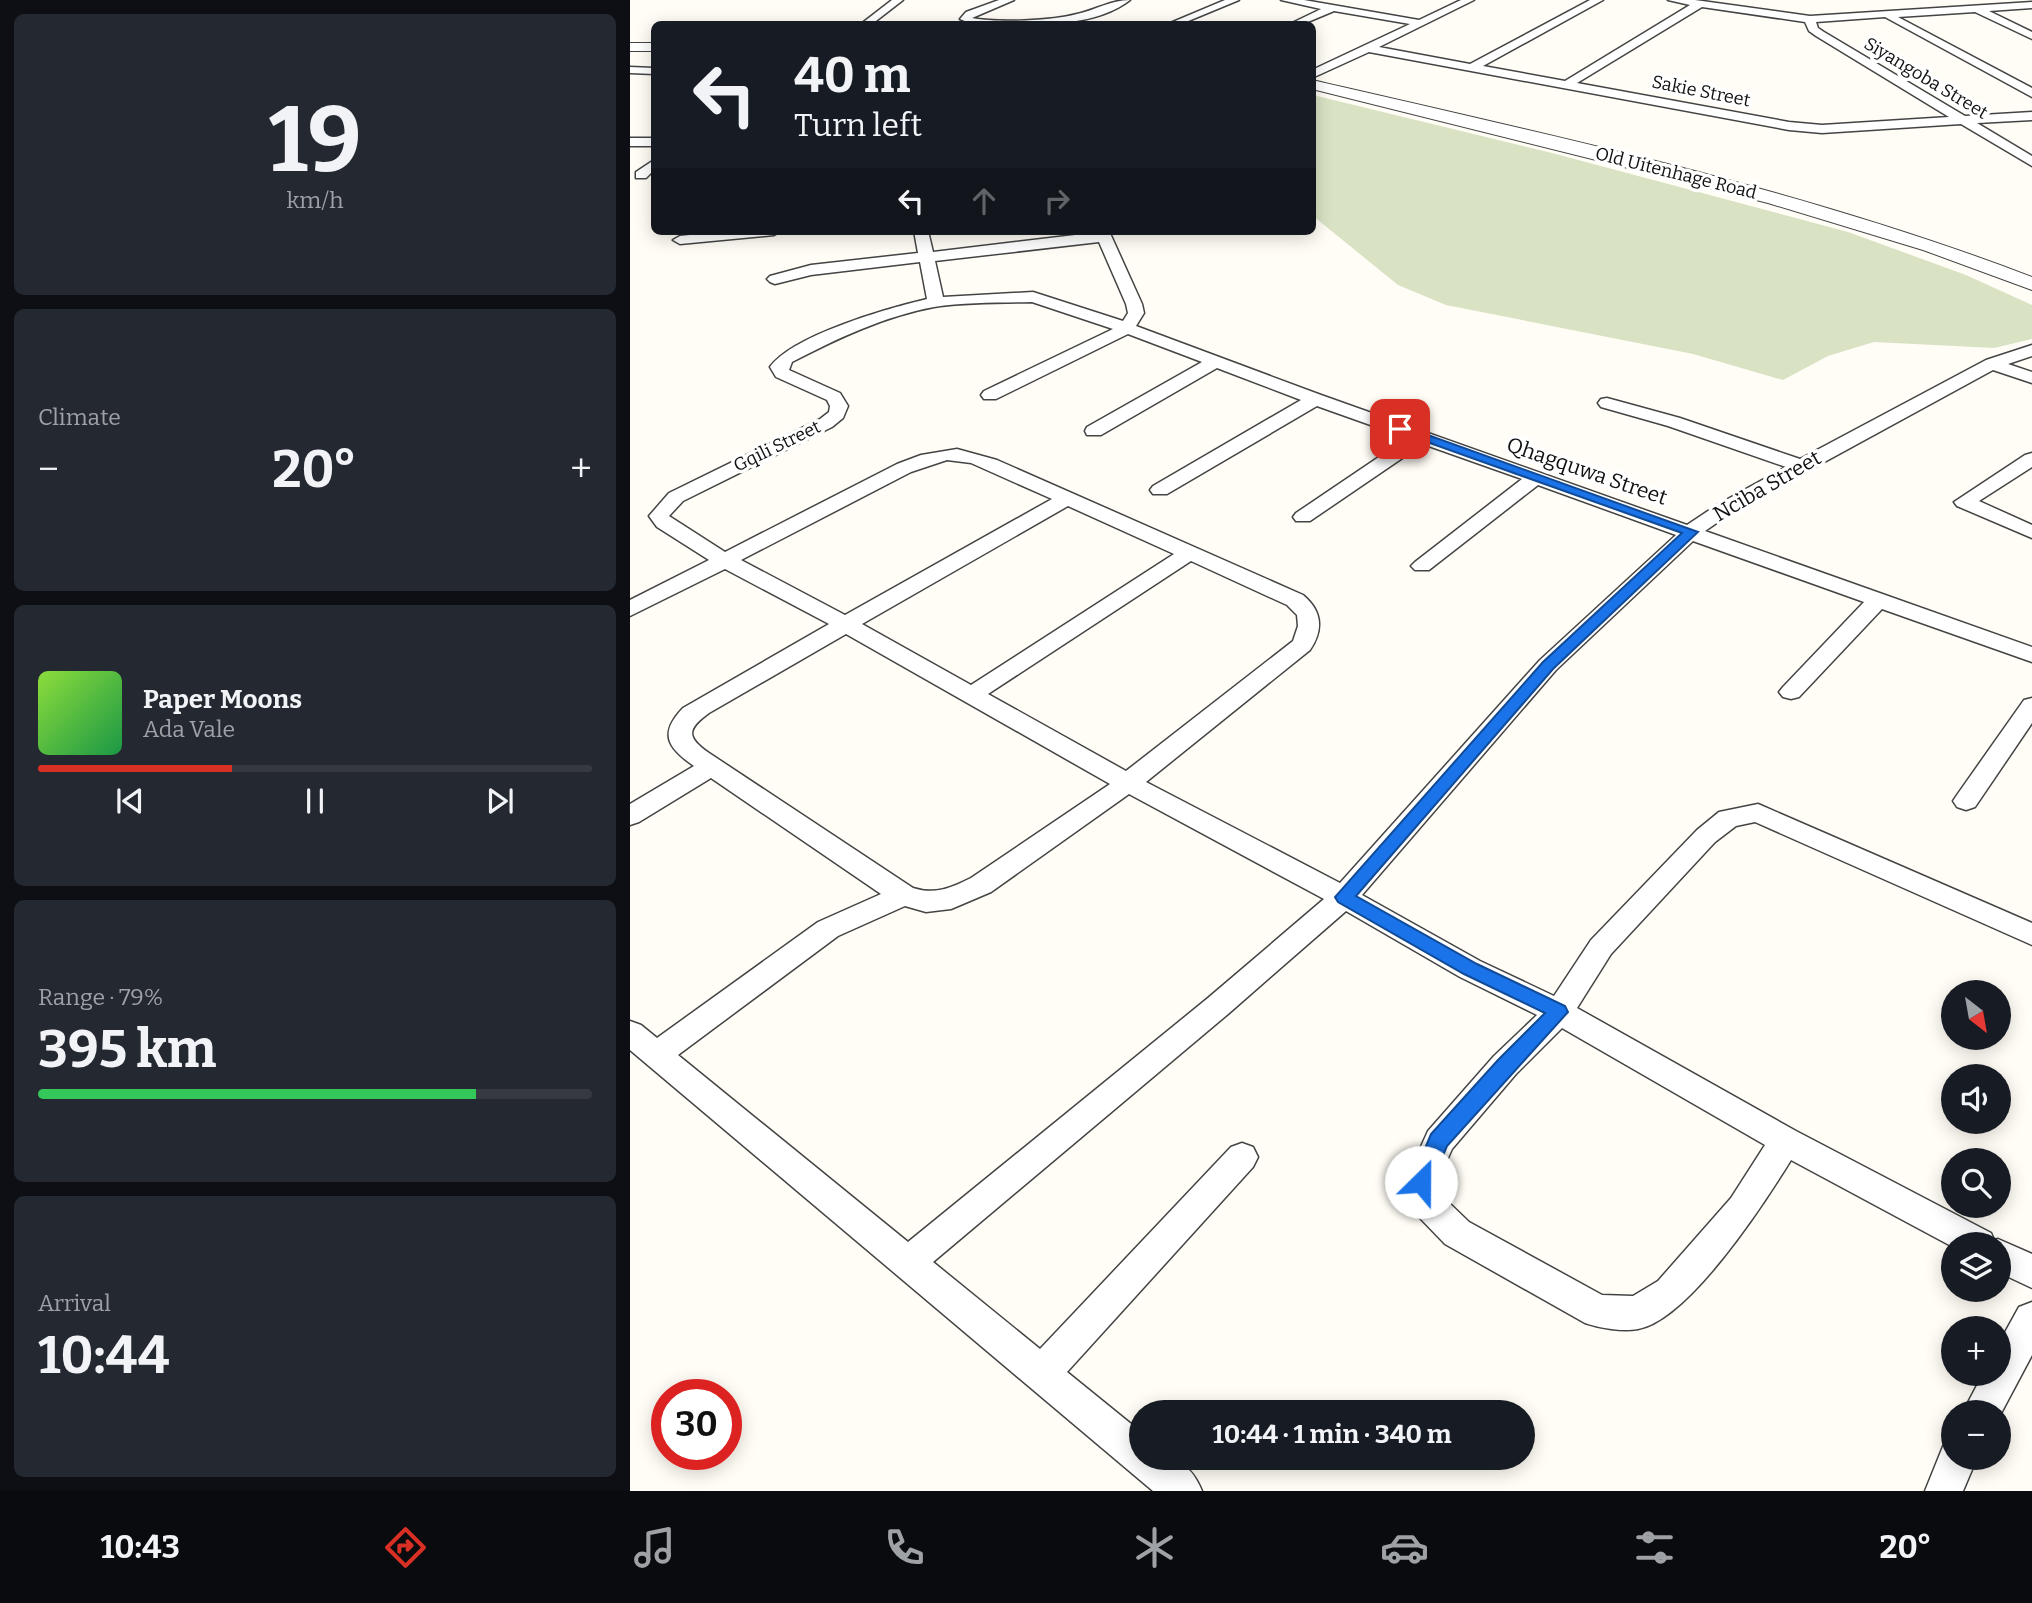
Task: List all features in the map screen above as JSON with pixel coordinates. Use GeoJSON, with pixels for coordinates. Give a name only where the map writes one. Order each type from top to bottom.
{"type":"FeatureCollection","features":[{"type":"Feature","properties":{"kind":"street"},"geometry":{"type":"LineString","coordinates":[[870,21],[898,0]]}},
{"type":"Feature","properties":{"kind":"street"},"geometry":{"type":"LineString","coordinates":[[970,21],[965,19],[970,14],[1009,0]]}},
{"type":"Feature","properties":{"kind":"street"},"geometry":{"type":"LineString","coordinates":[[1062,21],[1084,16],[1125,0]]}},
{"type":"Feature","properties":{"kind":"street"},"geometry":{"type":"LineString","coordinates":[[1181,21],[1234,0]]}},
{"type":"Feature","properties":{"kind":"street"},"geometry":{"type":"LineString","coordinates":[[1286,0],[1420,23]]}},
{"type":"Feature","properties":{"kind":"street"},"geometry":{"type":"LineString","coordinates":[[1302,21],[1352,0]]}},
{"type":"Feature","properties":{"kind":"street"},"geometry":{"type":"LineString","coordinates":[[1316,73],[1469,0]]}},
{"type":"Feature","properties":{"kind":"street"},"geometry":{"type":"LineString","coordinates":[[1472,67],[1598,0]]}},
{"type":"Feature","properties":{"kind":"street"},"geometry":{"type":"LineString","coordinates":[[1673,0],[1810,19],[2032,5]]}},
{"type":"Feature","properties":{"kind":"street"},"geometry":{"type":"LineString","coordinates":[[1568,85],[1700,4]]}},
{"type":"Feature","properties":{"kind":"street"},"geometry":{"type":"LineString","coordinates":[[1979,10],[2032,36]]}},
{"type":"Feature","properties":{"kind":"street"},"geometry":{"type":"LineString","coordinates":[[1889,16],[2032,93]]}},
{"type":"Feature","properties":{"kind":"street","name":"Siyangoba Street"},"geometry":{"type":"LineString","coordinates":[[1810,19],[1813,29],[1820,34],[2032,162]]}},
{"type":"Feature","properties":{"kind":"street"},"geometry":{"type":"LineString","coordinates":[[630,47],[651,47]]}},
{"type":"Feature","properties":{"kind":"street","name":"Sakie Street"},"geometry":{"type":"LineString","coordinates":[[1367,48],[1822,130],[2032,116]]}},
{"type":"Feature","properties":{"kind":"street"},"geometry":{"type":"LineString","coordinates":[[630,71],[649,71]]}},
{"type":"Feature","properties":{"kind":"street"},"geometry":{"type":"LineString","coordinates":[[630,81],[649,71]]}},
{"type":"Feature","properties":{"kind":"street","name":"Old Uitenhage Road"},"geometry":{"type":"LineString","coordinates":[[1316,85],[1814,209],[1928,244],[2032,284]]}},
{"type":"Feature","properties":{"kind":"street"},"geometry":{"type":"LineString","coordinates":[[630,142],[651,140]]}},
{"type":"Feature","properties":{"kind":"street"},"geometry":{"type":"LineString","coordinates":[[641,176],[651,167]]}},
{"type":"Feature","properties":{"kind":"street"},"geometry":{"type":"LineString","coordinates":[[680,240],[732,235]]}},
{"type":"Feature","properties":{"kind":"street"},"geometry":{"type":"LineString","coordinates":[[921,235],[936,302]]}},
{"type":"Feature","properties":{"kind":"street"},"geometry":{"type":"LineString","coordinates":[[775,279],[811,270],[1095,235]]}},
{"type":"Feature","properties":{"kind":"street"},"geometry":{"type":"LineString","coordinates":[[990,395],[1127,328],[1136,313],[1134,304],[1103,235]]}},
{"type":"Feature","properties":{"kind":"street","name":"Gqili Street"},"geometry":{"type":"LineString","coordinates":[[723,560],[664,523],[659,516],[676,497],[826,424],[837,414],[839,406],[834,397],[782,373],[779,367],[786,358],[847,328],[897,311],[936,302],[1033,297],[1127,328]]}},
{"type":"Feature","properties":{"kind":"street","name":"Qhagquwa Street"},"geometry":{"type":"LineString","coordinates":[[1127,328],[1315,399],[2032,655]]}},
{"type":"Feature","properties":{"kind":"street","name":"Nciba Street"},"geometry":{"type":"LineString","coordinates":[[906,1264],[1238,990],[1344,897],[1548,665],[1691,532],[1724,509],[1801,466],[1993,364],[2032,350]]}},
{"type":"Feature","properties":{"kind":"street"},"geometry":{"type":"LineString","coordinates":[[1094,431],[1217,361]]}},
{"type":"Feature","properties":{"kind":"street"},"geometry":{"type":"LineString","coordinates":[[1993,364],[2032,378]]}},
{"type":"Feature","properties":{"kind":"street"},"geometry":{"type":"LineString","coordinates":[[1160,490],[1315,399]]}},
{"type":"Feature","properties":{"kind":"street"},"geometry":{"type":"LineString","coordinates":[[1607,403],[1674,422],[1801,466]]}},
{"type":"Feature","properties":{"kind":"street"},"geometry":{"type":"LineString","coordinates":[[1303,517],[1422,436]]}},
{"type":"Feature","properties":{"kind":"street"},"geometry":{"type":"LineString","coordinates":[[630,609],[904,468],[949,453],[967,454],[1295,600],[1305,607],[1310,618],[1310,632],[1302,645],[1128,783],[981,885],[951,899],[926,902],[904,895],[683,745],[680,736],[683,723],[696,710],[1067,499]]}},
{"type":"Feature","properties":{"kind":"street"},"geometry":{"type":"LineString","coordinates":[[2032,459],[1964,502],[2032,532]]}},
{"type":"Feature","properties":{"kind":"street"},"geometry":{"type":"LineString","coordinates":[[1422,566],[1537,477]]}},
{"type":"Feature","properties":{"kind":"street"},"geometry":{"type":"LineString","coordinates":[[971,695],[1189,553]]}},
{"type":"Feature","properties":{"kind":"street"},"geometry":{"type":"LineString","coordinates":[[723,560],[844,624],[1128,783],[1344,897],[1470,969],[1559,1012],[1785,1140],[1957,1232]]}},
{"type":"Feature","properties":{"kind":"street"},"geometry":{"type":"LineString","coordinates":[[1791,692],[1878,600]]}},
{"type":"Feature","properties":{"kind":"street"},"geometry":{"type":"LineString","coordinates":[[1966,801],[2032,705]]}},
{"type":"Feature","properties":{"kind":"street"},"geometry":{"type":"LineString","coordinates":[[630,816],[711,766]]}},
{"type":"Feature","properties":{"kind":"street"},"geometry":{"type":"LineString","coordinates":[[1785,1140],[1743,1208],[1670,1292],[1638,1313],[1598,1311],[1457,1233],[1431,1207],[1421,1182],[1438,1141],[1505,1065],[1559,1012],[1601,947],[1706,836],[1728,818],[1758,813],[2032,935]]}},
{"type":"Feature","properties":{"kind":"street"},"geometry":{"type":"LineString","coordinates":[[656,1055],[828,929],[904,895]]}},
{"type":"Feature","properties":{"kind":"street"},"geometry":{"type":"LineString","coordinates":[[630,1033],[1129,1446]]}},
{"type":"Feature","properties":{"kind":"street"},"geometry":{"type":"LineString","coordinates":[[1041,1374],[1242,1157]]}},
{"type":"Feature","properties":{"kind":"street"},"geometry":{"type":"LineString","coordinates":[[2011,1261],[2032,1272]]}},
{"type":"Feature","properties":{"kind":"street"},"geometry":{"type":"LineString","coordinates":[[1988,1400],[2032,1319]]}},
{"type":"Feature","properties":{"kind":"street"},"geometry":{"type":"LineString","coordinates":[[1158,1470],[1183,1491]]}},
{"type":"Feature","properties":{"kind":"street"},"geometry":{"type":"LineString","coordinates":[[1944,1491],[1953,1470]]}},
{"type":"Feature","properties":{"kind":"green space"},"geometry":{"type":"Polygon","coordinates":[[[1316,96],[1552,153],[1848,232],[1966,275],[2032,305],[2032,339],[1994,348],[1874,342],[1828,356],[1783,380],[1693,354],[1446,305],[1398,285],[1316,218],[1316,96]]]}},
{"type":"Feature","properties":{"kind":"route"},"geometry":{"type":"LineString","coordinates":[[1400,429],[1691,532],[1548,665],[1344,897],[1470,969],[1559,1012],[1505,1065],[1438,1141],[1421,1182]]}}]}
